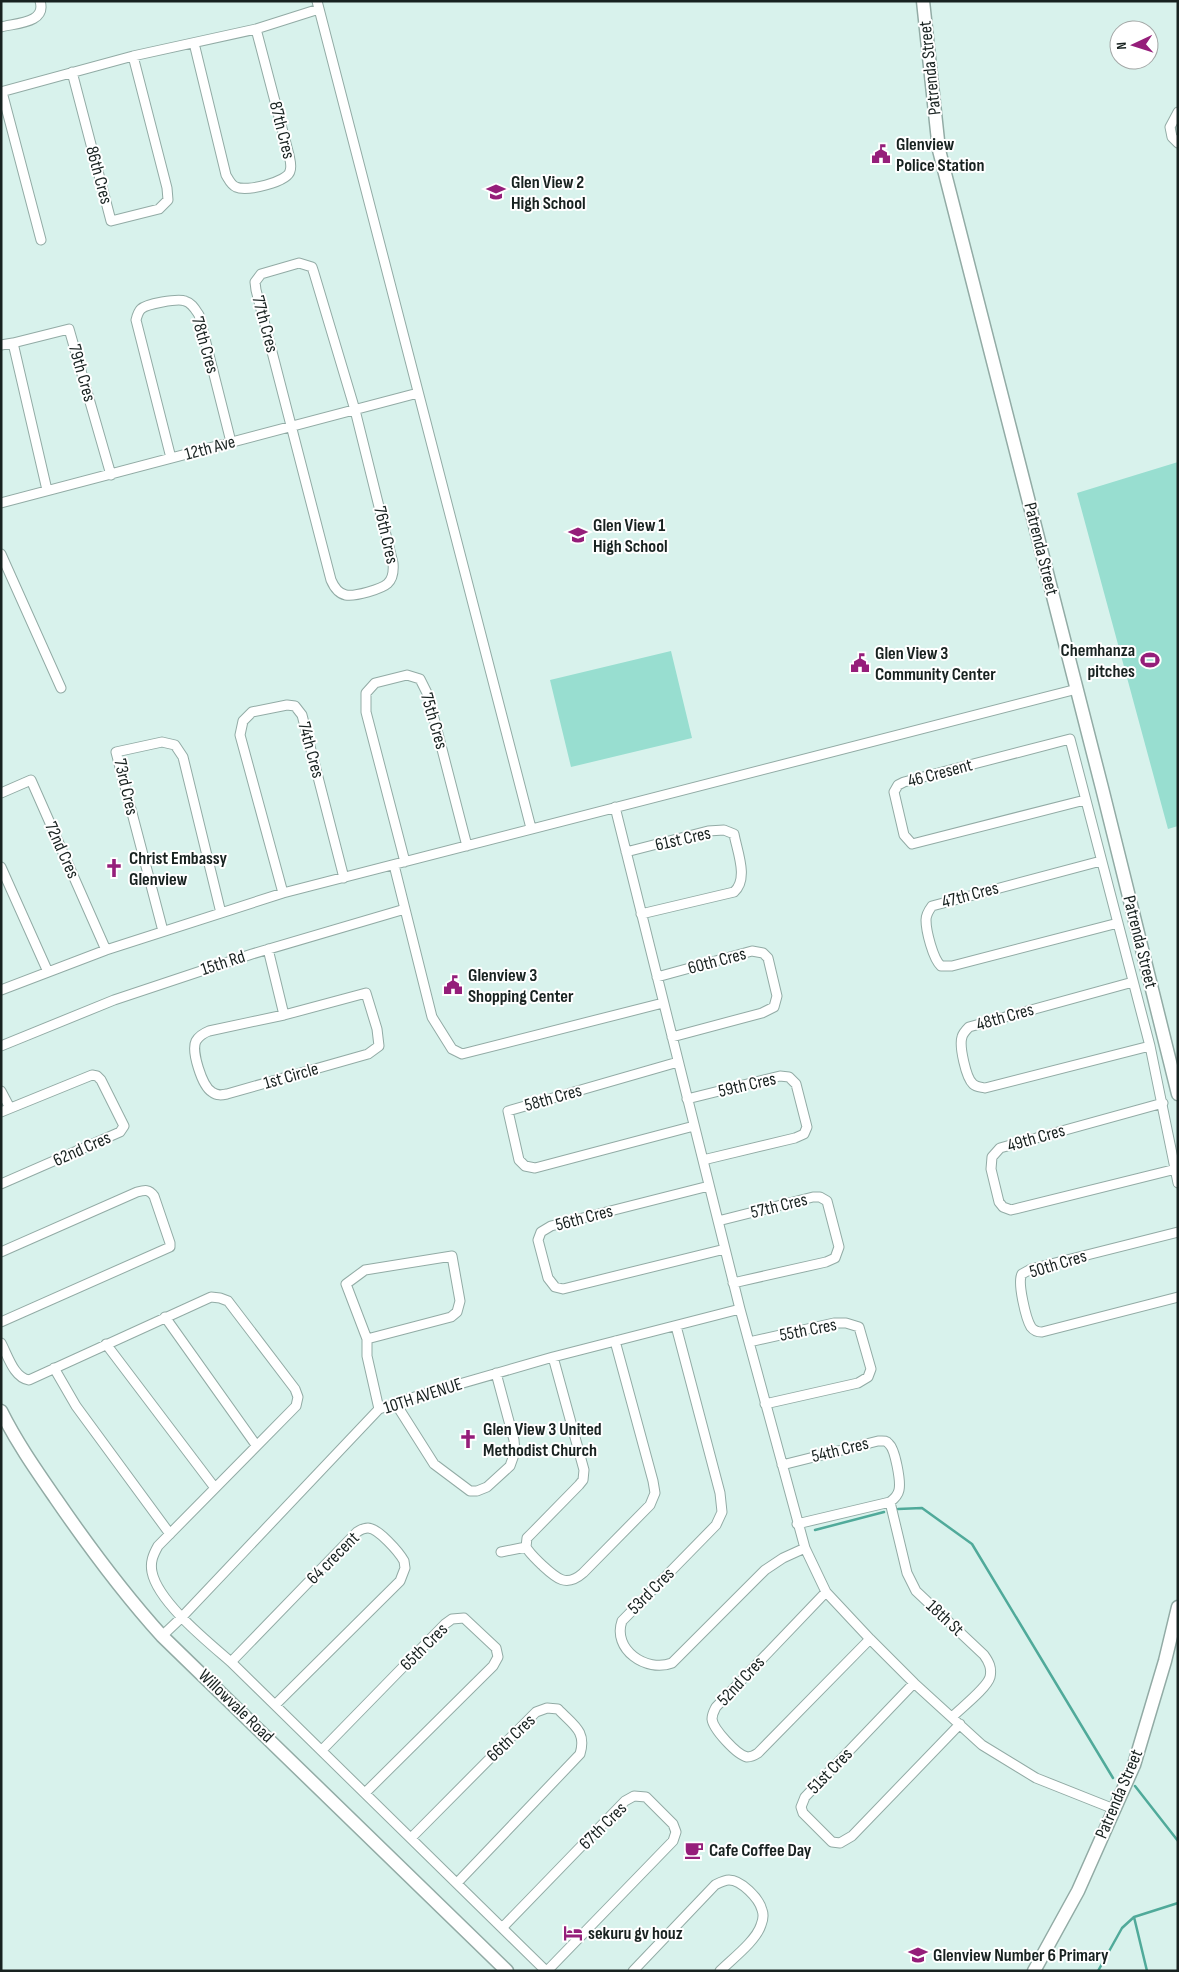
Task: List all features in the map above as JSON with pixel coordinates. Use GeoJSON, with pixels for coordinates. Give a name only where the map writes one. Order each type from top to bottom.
{"type":"FeatureCollection","features":[{"type":"Feature","properties":{"kind":"street"},"geometry":{"type":"LineString","coordinates":[[1,27],[39,16],[42,12],[40,1]]}},
{"type":"Feature","properties":{"kind":"street","name":"Patrenda Street"},"geometry":{"type":"LineString","coordinates":[[923,1],[939,150],[1178,1094]]}},
{"type":"Feature","properties":{"kind":"street"},"geometry":{"type":"LineString","coordinates":[[41,240],[2,92],[134,56],[256,29],[318,5],[531,828]]}},
{"type":"Feature","properties":{"kind":"street","name":"87th Cres"},"geometry":{"type":"LineString","coordinates":[[194,43],[226,176],[230,183],[236,188],[244,189],[280,181],[287,177],[290,172],[288,155],[256,29]]}},
{"type":"Feature","properties":{"kind":"street","name":"86th Cres"},"geometry":{"type":"LineString","coordinates":[[72,72],[111,221],[159,209],[168,200],[168,188],[134,56]]}},
{"type":"Feature","properties":{"kind":"street"},"geometry":{"type":"LineString","coordinates":[[1178,112],[1170,127],[1172,137],[1178,143]]}},
{"type":"Feature","properties":{"kind":"street","name":"77th Cres"},"geometry":{"type":"LineString","coordinates":[[292,426],[255,282],[261,274],[299,264],[312,268],[314,273],[355,410]]}},
{"type":"Feature","properties":{"kind":"street","name":"78th Cres"},"geometry":{"type":"LineString","coordinates":[[171,458],[136,320],[138,314],[145,306],[180,299],[195,308],[199,315],[231,442]]}},
{"type":"Feature","properties":{"kind":"street","name":"79th Cres"},"geometry":{"type":"LineString","coordinates":[[12,343],[69,329],[111,475]]}},
{"type":"Feature","properties":{"kind":"street"},"geometry":{"type":"LineString","coordinates":[[1,345],[12,343],[47,490]]}},
{"type":"Feature","properties":{"kind":"street","name":"12th Ave"},"geometry":{"type":"LineString","coordinates":[[1,503],[418,393]]}},
{"type":"Feature","properties":{"kind":"street","name":"76th Cres"},"geometry":{"type":"LineString","coordinates":[[292,426],[334,587],[340,593],[352,596],[381,589],[392,580],[394,571],[355,410]]}},
{"type":"Feature","properties":{"kind":"street"},"geometry":{"type":"LineString","coordinates":[[1,554],[61,688]]}},
{"type":"Feature","properties":{"kind":"street","name":"75th Cres"},"geometry":{"type":"LineString","coordinates":[[405,862],[366,712],[366,693],[375,683],[407,675],[420,679],[428,695],[467,846]]}},
{"type":"Feature","properties":{"kind":"street"},"geometry":{"type":"LineString","coordinates":[[1,990],[106,950],[283,893],[1076,690]]}},
{"type":"Feature","properties":{"kind":"street","name":"74th Cres"},"geometry":{"type":"LineString","coordinates":[[283,893],[240,735],[243,721],[252,712],[287,705],[295,706],[302,715],[344,878]]}},
{"type":"Feature","properties":{"kind":"street","name":"46 Cresent"},"geometry":{"type":"LineString","coordinates":[[1070,739],[1086,800],[917,844],[908,841],[904,835],[894,792],[895,788],[904,782],[1070,739]]}},
{"type":"Feature","properties":{"kind":"street","name":"73rd Cres"},"geometry":{"type":"LineString","coordinates":[[163,931],[116,752],[162,742],[175,745],[183,757],[221,913]]}},
{"type":"Feature","properties":{"kind":"street","name":"72nd Cres"},"geometry":{"type":"LineString","coordinates":[[1,793],[31,780],[106,950]]}},
{"type":"Feature","properties":{"kind":"street"},"geometry":{"type":"LineString","coordinates":[[1086,800],[1150,1046],[1178,1183]]}},
{"type":"Feature","properties":{"kind":"street"},"geometry":{"type":"LineString","coordinates":[[615,808],[733,1283],[797,1524],[805,1548],[826,1592],[914,1683],[982,1746],[1036,1778],[1114,1808]]}},
{"type":"Feature","properties":{"kind":"street","name":"61st Cres"},"geometry":{"type":"LineString","coordinates":[[626,852],[708,831],[724,830],[734,834],[742,879],[740,887],[734,892],[641,914]]}},
{"type":"Feature","properties":{"kind":"street","name":"47th Cres"},"geometry":{"type":"LineString","coordinates":[[1102,861],[932,906],[926,920],[935,958],[941,966],[952,966],[1118,923]]}},
{"type":"Feature","properties":{"kind":"street"},"geometry":{"type":"LineString","coordinates":[[394,865],[432,1017],[452,1049],[462,1054],[664,1003]]}},
{"type":"Feature","properties":{"kind":"street"},"geometry":{"type":"LineString","coordinates":[[1,867],[48,972]]}},
{"type":"Feature","properties":{"kind":"street","name":"15th Rd"},"geometry":{"type":"LineString","coordinates":[[1,1046],[114,1000],[268,949],[406,909]]}},
{"type":"Feature","properties":{"kind":"street"},"geometry":{"type":"LineString","coordinates":[[268,949],[284,1015]]}},
{"type":"Feature","properties":{"kind":"street","name":"60th Cres"},"geometry":{"type":"LineString","coordinates":[[657,977],[752,951],[763,953],[768,958],[778,996],[774,1007],[762,1013],[672,1037]]}},
{"type":"Feature","properties":{"kind":"street","name":"48th Cres"},"geometry":{"type":"LineString","coordinates":[[1133,982],[969,1027],[962,1037],[961,1043],[968,1076],[973,1084],[985,1088],[1150,1046]]}},
{"type":"Feature","properties":{"kind":"street","name":"1st Circle"},"geometry":{"type":"LineString","coordinates":[[366,993],[377,1030],[379,1046],[368,1054],[227,1094],[218,1095],[211,1092],[203,1080],[194,1049],[196,1041],[201,1035],[209,1031],[284,1015],[366,993]]}},
{"type":"Feature","properties":{"kind":"street","name":"58th Cres"},"geometry":{"type":"LineString","coordinates":[[678,1062],[508,1111],[519,1160],[525,1166],[535,1168],[694,1126]]}},
{"type":"Feature","properties":{"kind":"street","name":"62nd Cres"},"geometry":{"type":"LineString","coordinates":[[1,1112],[94,1075],[101,1080],[124,1126],[120,1132],[1,1184]]}},
{"type":"Feature","properties":{"kind":"street","name":"59th Cres"},"geometry":{"type":"LineString","coordinates":[[687,1099],[780,1076],[789,1076],[796,1084],[807,1127],[804,1134],[796,1138],[703,1160]]}},
{"type":"Feature","properties":{"kind":"street"},"geometry":{"type":"LineString","coordinates":[[1,1091],[10,1108]]}},
{"type":"Feature","properties":{"kind":"street","name":"49th Cres"},"geometry":{"type":"LineString","coordinates":[[1162,1103],[1000,1148],[992,1157],[991,1169],[999,1202],[1003,1207],[1011,1210],[1176,1169]]}},
{"type":"Feature","properties":{"kind":"street","name":"56th Cres"},"geometry":{"type":"LineString","coordinates":[[709,1186],[551,1226],[541,1232],[538,1240],[548,1278],[555,1287],[563,1289],[725,1249]]}},
{"type":"Feature","properties":{"kind":"street"},"geometry":{"type":"LineString","coordinates":[[1,1252],[137,1192],[146,1190],[154,1196],[170,1243],[170,1247],[1,1322]]}},
{"type":"Feature","properties":{"kind":"street","name":"57th Cres"},"geometry":{"type":"LineString","coordinates":[[718,1221],[820,1197],[827,1201],[839,1247],[834,1258],[826,1262],[733,1283]]}},
{"type":"Feature","properties":{"kind":"street","name":"50th Cres"},"geometry":{"type":"LineString","coordinates":[[1178,1232],[1031,1270],[1022,1274],[1019,1282],[1030,1325],[1037,1332],[1178,1297]]}},
{"type":"Feature","properties":{"kind":"street"},"geometry":{"type":"LineString","coordinates":[[367,1339],[451,1317],[457,1312],[460,1301],[452,1256],[365,1270],[346,1284],[367,1339],[367,1356],[379,1409]]}},
{"type":"Feature","properties":{"kind":"street"},"geometry":{"type":"LineString","coordinates":[[1,1343],[13,1367],[23,1379],[29,1380],[211,1297],[228,1301],[295,1389],[298,1397],[296,1406],[170,1534],[154,1554],[152,1571],[158,1586],[181,1618],[231,1662],[322,1750],[546,1971]]}},
{"type":"Feature","properties":{"kind":"street","name":"10TH AVENUE"},"geometry":{"type":"LineString","coordinates":[[162,1636],[379,1409],[553,1357],[740,1309]]}},
{"type":"Feature","properties":{"kind":"street"},"geometry":{"type":"LineString","coordinates":[[165,1317],[256,1445]]}},
{"type":"Feature","properties":{"kind":"street","name":"55th Cres"},"geometry":{"type":"LineString","coordinates":[[749,1342],[834,1323],[846,1323],[858,1328],[871,1369],[868,1377],[858,1383],[765,1404]]}},
{"type":"Feature","properties":{"kind":"street","name":"53rd Cres"},"geometry":{"type":"LineString","coordinates":[[676,1326],[720,1493],[722,1512],[716,1525],[622,1620],[620,1637],[624,1646],[642,1663],[659,1666],[672,1664],[766,1570],[783,1558],[805,1548]]}},
{"type":"Feature","properties":{"kind":"street"},"geometry":{"type":"LineString","coordinates":[[553,1357],[584,1475],[579,1485],[531,1534],[526,1546],[531,1554],[557,1578],[564,1581],[572,1580],[583,1573],[650,1505],[653,1499],[655,1487],[614,1341]]}},
{"type":"Feature","properties":{"kind":"street"},"geometry":{"type":"LineString","coordinates":[[106,1344],[215,1488]]}},
{"type":"Feature","properties":{"kind":"street"},"geometry":{"type":"LineString","coordinates":[[54,1368],[76,1406],[170,1534]]}},
{"type":"Feature","properties":{"kind":"street"},"geometry":{"type":"LineString","coordinates":[[396,1404],[434,1464],[464,1488],[470,1491],[477,1491],[487,1487],[504,1473],[510,1466],[515,1452],[514,1440],[496,1373]]}},
{"type":"Feature","properties":{"kind":"street","name":"Willowvale Road"},"geometry":{"type":"LineString","coordinates":[[1,1411],[17,1443],[106,1570],[162,1636],[329,1796],[507,1971]]}},
{"type":"Feature","properties":{"kind":"street","name":"54th Cres"},"geometry":{"type":"LineString","coordinates":[[782,1466],[872,1442],[886,1441],[890,1444],[893,1451],[899,1482],[899,1490],[896,1497],[890,1502]]}},
{"type":"Feature","properties":{"kind":"street"},"geometry":{"type":"LineString","coordinates":[[797,1524],[890,1502]]}},
{"type":"Feature","properties":{"kind":"street","name":"18th St"},"geometry":{"type":"LineString","coordinates":[[890,1502],[907,1573],[916,1591],[984,1655],[989,1662],[991,1670],[988,1682],[952,1717]]}},
{"type":"Feature","properties":{"kind":"street","name":"64 crecent"},"geometry":{"type":"LineString","coordinates":[[231,1662],[356,1532],[363,1528],[370,1528],[376,1531],[404,1561],[406,1568],[400,1581],[275,1705]]}},
{"type":"Feature","properties":{"kind":"street"},"geometry":{"type":"LineString","coordinates":[[501,1552],[526,1546]]}},
{"type":"Feature","properties":{"kind":"street","name":"52nd Cres"},"geometry":{"type":"LineString","coordinates":[[826,1592],[716,1707],[712,1720],[723,1737],[742,1755],[753,1756],[758,1753],[870,1639]]}},
{"type":"Feature","properties":{"kind":"street","name":"Patrenda Street"},"geometry":{"type":"LineString","coordinates":[[1034,1971],[1078,1891],[1134,1765],[1165,1662],[1178,1607]]}},
{"type":"Feature","properties":{"kind":"street","name":"65th Cres"},"geometry":{"type":"LineString","coordinates":[[322,1750],[452,1619],[464,1618],[496,1648],[498,1657],[494,1666],[365,1793]]}},
{"type":"Feature","properties":{"kind":"street","name":"51st Cres"},"geometry":{"type":"LineString","coordinates":[[914,1683],[802,1802],[803,1813],[832,1842],[840,1843],[852,1836],[960,1724]]}},
{"type":"Feature","properties":{"kind":"street","name":"66th Cres"},"geometry":{"type":"LineString","coordinates":[[411,1838],[536,1712],[547,1708],[558,1709],[581,1733],[584,1743],[580,1754],[457,1883]]}},
{"type":"Feature","properties":{"kind":"street","name":"67th Cres"},"geometry":{"type":"LineString","coordinates":[[502,1928],[625,1802],[634,1796],[646,1797],[673,1824],[676,1832],[673,1841],[546,1971]]}},
{"type":"Feature","properties":{"kind":"street"},"geometry":{"type":"LineString","coordinates":[[633,1971],[715,1885],[722,1881],[730,1880],[740,1883],[758,1901],[764,1916],[759,1930],[754,1937],[720,1971]]}},
{"type":"Feature","properties":{"kind":"green space","name":"Chemhanza pitches"},"geometry":{"type":"Polygon","coordinates":[[[1178,462],[1178,826],[1168,829],[1077,493],[1178,462]]]}},
{"type":"Feature","properties":{"kind":"green space"},"geometry":{"type":"Polygon","coordinates":[[[671,651],[692,738],[571,767],[550,680],[671,651]]]}},
{"type":"Feature","properties":{"kind":"waterway"},"geometry":{"type":"LineString","coordinates":[[898,1509],[922,1508],[972,1544],[1113,1778]]}},
{"type":"Feature","properties":{"kind":"waterway"},"geometry":{"type":"LineString","coordinates":[[815,1530],[884,1512]]}},
{"type":"Feature","properties":{"kind":"waterway"},"geometry":{"type":"LineString","coordinates":[[1135,1786],[1178,1841]]}},
{"type":"Feature","properties":{"kind":"waterway"},"geometry":{"type":"LineString","coordinates":[[1098,1971],[1122,1928],[1134,1917],[1178,1903]]}},
{"type":"Feature","properties":{"kind":"waterway"},"geometry":{"type":"LineString","coordinates":[[1134,1917],[1147,1971]]}},
{"type":"Feature","properties":{"kind":"place","name":"Glenview Police Station"},"geometry":{"type":"Point","coordinates":[881,154]}},
{"type":"Feature","properties":{"kind":"place","name":"Glen View 2 High School"},"geometry":{"type":"Point","coordinates":[496,192]}},
{"type":"Feature","properties":{"kind":"place","name":"Glen View 1 High School"},"geometry":{"type":"Point","coordinates":[578,535]}},
{"type":"Feature","properties":{"kind":"place","name":"Chemhanza pitches"},"geometry":{"type":"Point","coordinates":[1150,660]}},
{"type":"Feature","properties":{"kind":"place","name":"Glen View 3 Community Center"},"geometry":{"type":"Point","coordinates":[860,663]}},
{"type":"Feature","properties":{"kind":"place","name":"Christ Embassy Glenview"},"geometry":{"type":"Point","coordinates":[114,868]}},
{"type":"Feature","properties":{"kind":"place","name":"Glenview 3 Shopping Center"},"geometry":{"type":"Point","coordinates":[453,985]}},
{"type":"Feature","properties":{"kind":"place","name":"Glen View 3 United Methodist Church"},"geometry":{"type":"Point","coordinates":[468,1439]}},
{"type":"Feature","properties":{"kind":"place","name":"Cafe Coffee Day"},"geometry":{"type":"Point","coordinates":[694,1850]}},
{"type":"Feature","properties":{"kind":"place","name":"sekuru gv houz"},"geometry":{"type":"Point","coordinates":[573,1933]}},
{"type":"Feature","properties":{"kind":"place","name":"Glenview Number 6 Primary"},"geometry":{"type":"Point","coordinates":[918,1955]}}]}
